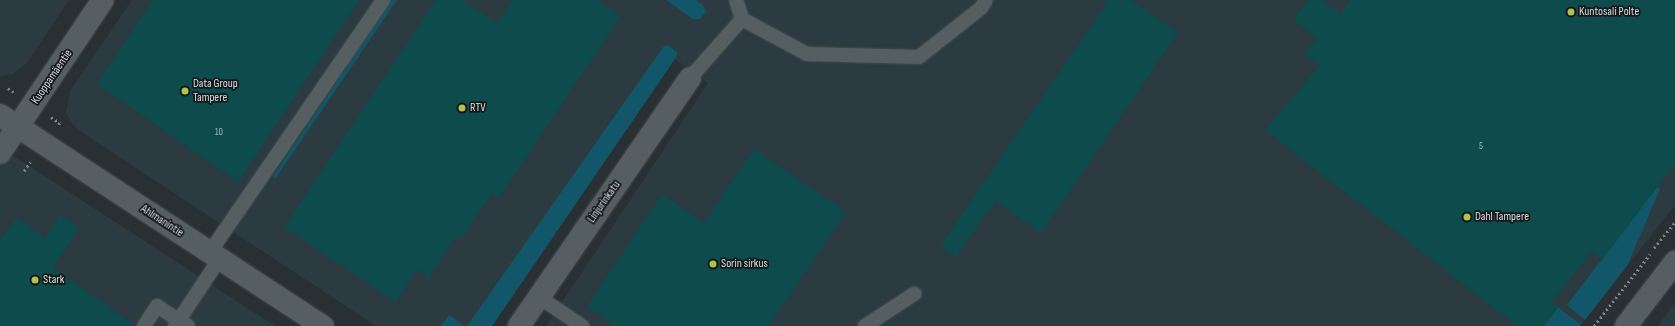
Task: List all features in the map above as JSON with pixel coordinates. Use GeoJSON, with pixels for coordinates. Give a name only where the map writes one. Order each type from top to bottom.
{"type":"FeatureCollection","features":[{"type":"Feature","properties":{"kind":"street","name":"Kuoppamäentie"},"geometry":{"type":"LineString","coordinates":[[0,153],[104,0]]}},
{"type":"Feature","properties":{"kind":"street","name":"Linjurinkatu"},"geometry":{"type":"LineString","coordinates":[[519,326],[690,78]]}},
{"type":"Feature","properties":{"kind":"street","name":"Ahlmanintie"},"geometry":{"type":"LineString","coordinates":[[0,115],[323,326]]}},
{"type":"Feature","properties":{"kind":"street"},"geometry":{"type":"LineString","coordinates":[[1626,326],[1675,262]]}},
{"type":"Feature","properties":{"kind":"lane"},"geometry":{"type":"LineString","coordinates":[[144,326],[157,306],[181,324],[215,255],[383,0]]}},
{"type":"Feature","properties":{"kind":"lane"},"geometry":{"type":"LineString","coordinates":[[736,0],[742,19],[807,54],[919,57],[981,8],[986,0]]}},
{"type":"Feature","properties":{"kind":"lane"},"geometry":{"type":"LineString","coordinates":[[690,78],[742,19]]}},
{"type":"Feature","properties":{"kind":"lane"},"geometry":{"type":"LineString","coordinates":[[865,326],[914,294]]}},
{"type":"Feature","properties":{"kind":"lane"},"geometry":{"type":"LineString","coordinates":[[539,297],[582,326]]}},
{"type":"Feature","properties":{"kind":"path"},"geometry":{"type":"LineString","coordinates":[[1594,326],[1675,222]]}},
{"type":"Feature","properties":{"kind":"shaded area"},"geometry":{"type":"Polygon","coordinates":[[[0,0],[69,0],[27,63],[13,74],[3,76],[0,76],[0,0]]]}},
{"type":"Feature","properties":{"kind":"shaded area"},"geometry":{"type":"Polygon","coordinates":[[[132,0],[1675,0],[1675,205],[1580,326],[546,326],[708,83],[675,59],[492,326],[376,326],[77,129],[71,122],[66,113],[70,91],[132,0]]]}},
{"type":"Feature","properties":{"kind":"shaded area"},"geometry":{"type":"Polygon","coordinates":[[[392,0],[397,0],[275,179],[273,176],[392,0]]]}},
{"type":"Feature","properties":{"kind":"shaded area"},"geometry":{"type":"Polygon","coordinates":[[[666,0],[695,0],[703,5],[706,12],[699,19],[693,19],[666,0]]]}},
{"type":"Feature","properties":{"kind":"shaded area"},"geometry":{"type":"Polygon","coordinates":[[[668,45],[677,52],[677,56],[492,326],[467,326],[664,46],[668,45]]]}},
{"type":"Feature","properties":{"kind":"shaded area"},"geometry":{"type":"Polygon","coordinates":[[[0,147],[275,326],[0,326],[0,147]]]}},
{"type":"Feature","properties":{"kind":"shaded area"},"geometry":{"type":"Polygon","coordinates":[[[1657,187],[1660,189],[1627,266],[1585,320],[1567,305],[1657,187]]]}},
{"type":"Feature","properties":{"kind":"shaded area"},"geometry":{"type":"Polygon","coordinates":[[[1675,302],[1675,326],[1658,326],[1675,302]]]}},
{"type":"Feature","properties":{"kind":"shaded area"},"geometry":{"type":"Polygon","coordinates":[[[1558,307],[1581,325],[1544,326],[1558,307]]]}},
{"type":"Feature","properties":{"kind":"shaded area"},"geometry":{"type":"Polygon","coordinates":[[[449,315],[465,326],[441,326],[449,315]]]}},
{"type":"Feature","properties":{"kind":"building"},"geometry":{"type":"Polygon","coordinates":[[[153,0],[359,0],[238,182],[97,84],[153,0]]]}},
{"type":"Feature","properties":{"kind":"building","name":"RTV"},"geometry":{"type":"Polygon","coordinates":[[[436,0],[462,0],[497,23],[512,0],[597,0],[621,16],[499,198],[492,193],[461,239],[456,236],[429,278],[417,270],[396,302],[284,227],[436,0]]]}},
{"type":"Feature","properties":{"kind":"building"},"geometry":{"type":"Polygon","coordinates":[[[1109,0],[1131,0],[1178,33],[1041,233],[995,201],[956,257],[940,246],[1109,0]]]}},
{"type":"Feature","properties":{"kind":"building"},"geometry":{"type":"Polygon","coordinates":[[[1308,0],[1322,0],[1340,14],[1351,0],[1675,0],[1675,164],[1602,260],[1591,252],[1552,302],[1558,307],[1544,326],[1517,326],[1265,130],[1320,65],[1304,54],[1317,38],[1293,20],[1308,0]]]}},
{"type":"Feature","properties":{"kind":"building","name":"Sorin sirkus"},"geometry":{"type":"Polygon","coordinates":[[[754,149],[846,212],[769,326],[616,326],[587,306],[662,194],[704,223],[754,149]]]}},
{"type":"Feature","properties":{"kind":"building","name":"Stark"},"geometry":{"type":"Polygon","coordinates":[[[60,215],[79,228],[53,268],[136,326],[0,326],[0,241],[16,218],[45,238],[60,215]]]}},
{"type":"Feature","properties":{"kind":"place","name":"Kuntosali Polte"},"geometry":{"type":"Point","coordinates":[1571,12]}},
{"type":"Feature","properties":{"kind":"place","name":"Data Group Tampere"},"geometry":{"type":"Point","coordinates":[185,91]}},
{"type":"Feature","properties":{"kind":"place","name":"RTV"},"geometry":{"type":"Point","coordinates":[462,108]}},
{"type":"Feature","properties":{"kind":"place","name":"Dahl Tampere"},"geometry":{"type":"Point","coordinates":[1467,217]}},
{"type":"Feature","properties":{"kind":"place","name":"Sorin sirkus"},"geometry":{"type":"Point","coordinates":[713,264]}},
{"type":"Feature","properties":{"kind":"place","name":"Stark"},"geometry":{"type":"Point","coordinates":[35,280]}}]}
